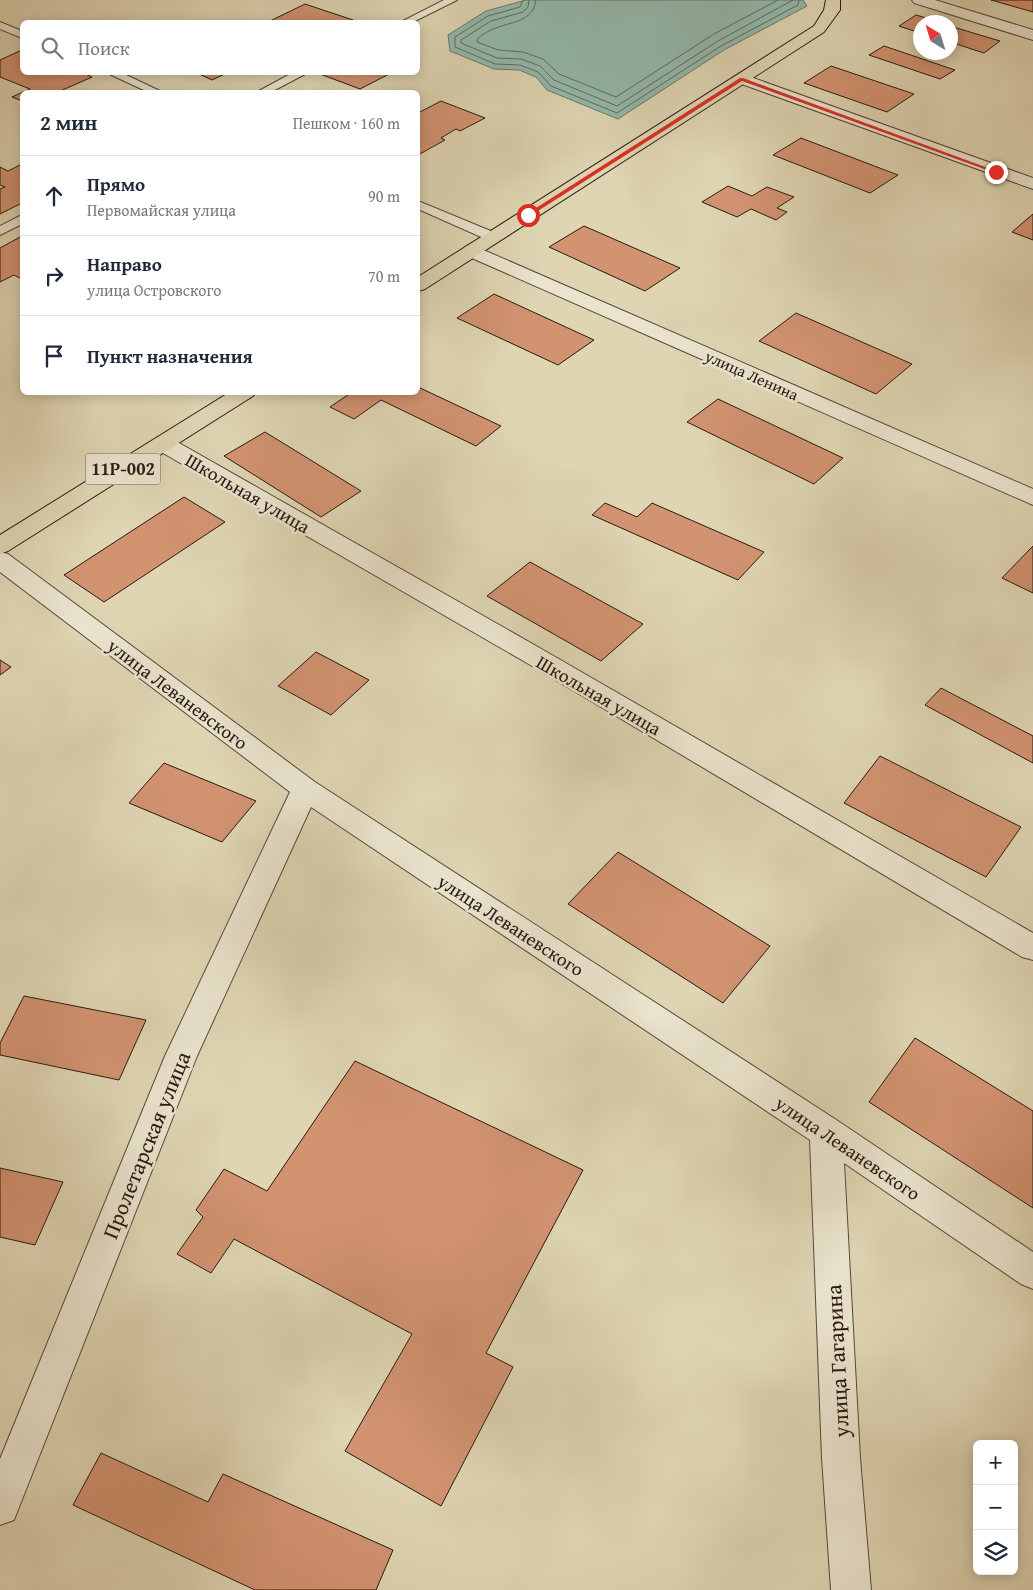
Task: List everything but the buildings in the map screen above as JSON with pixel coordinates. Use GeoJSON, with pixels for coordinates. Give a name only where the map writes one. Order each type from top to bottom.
{"type":"FeatureCollection","features":[{"type":"Feature","properties":{"kind":"main road"},"geometry":{"type":"LineString","coordinates":[[420,284],[819,29],[832,10],[833,0]]}},
{"type":"Feature","properties":{"kind":"main road","name":"11Р-002"},"geometry":{"type":"LineString","coordinates":[[0,546],[241,395]]}},
{"type":"Feature","properties":{"kind":"street"},"geometry":{"type":"LineString","coordinates":[[919,0],[1033,35]]}},
{"type":"Feature","properties":{"kind":"street"},"geometry":{"type":"LineString","coordinates":[[742,79],[1033,184]]}},
{"type":"Feature","properties":{"kind":"street","name":"улица Ленина"},"geometry":{"type":"LineString","coordinates":[[472,251],[1033,498]]}},
{"type":"Feature","properties":{"kind":"street","name":"Школьная улица"},"geometry":{"type":"LineString","coordinates":[[164,444],[527,652],[1033,948]]}},
{"type":"Feature","properties":{"kind":"street","name":"улица Леваневского"},"geometry":{"type":"LineString","coordinates":[[0,560],[305,789],[826,1132],[1033,1272]]}},
{"type":"Feature","properties":{"kind":"street","name":"Пролетарская улица"},"geometry":{"type":"LineString","coordinates":[[0,1506],[181,1056],[305,789]]}},
{"type":"Feature","properties":{"kind":"street","name":"улица Гагарина"},"geometry":{"type":"LineString","coordinates":[[826,1132],[842,1458],[851,1590]]}},
{"type":"Feature","properties":{"kind":"lane"},"geometry":{"type":"LineString","coordinates":[[410,20],[452,0]]}},
{"type":"Feature","properties":{"kind":"lane"},"geometry":{"type":"LineString","coordinates":[[0,25],[20,34]]}},
{"type":"Feature","properties":{"kind":"lane"},"geometry":{"type":"LineString","coordinates":[[117,75],[151,90]]}},
{"type":"Feature","properties":{"kind":"lane"},"geometry":{"type":"LineString","coordinates":[[267,90],[298,75]]}},
{"type":"Feature","properties":{"kind":"lane"},"geometry":{"type":"LineString","coordinates":[[420,206],[493,237]]}},
{"type":"Feature","properties":{"kind":"lane"},"geometry":{"type":"LineString","coordinates":[[0,231],[20,220]]}},
{"type":"Feature","properties":{"kind":"water"},"geometry":{"type":"Polygon","coordinates":[[[526,0],[803,0],[807,6],[724,50],[618,119],[547,90],[536,77],[519,70],[494,69],[450,51],[448,35],[486,11],[526,0]]]}},
{"type":"Feature","properties":{"kind":"route"},"geometry":{"type":"LineString","coordinates":[[528,215],[742,79],[996,172]]}}]}
